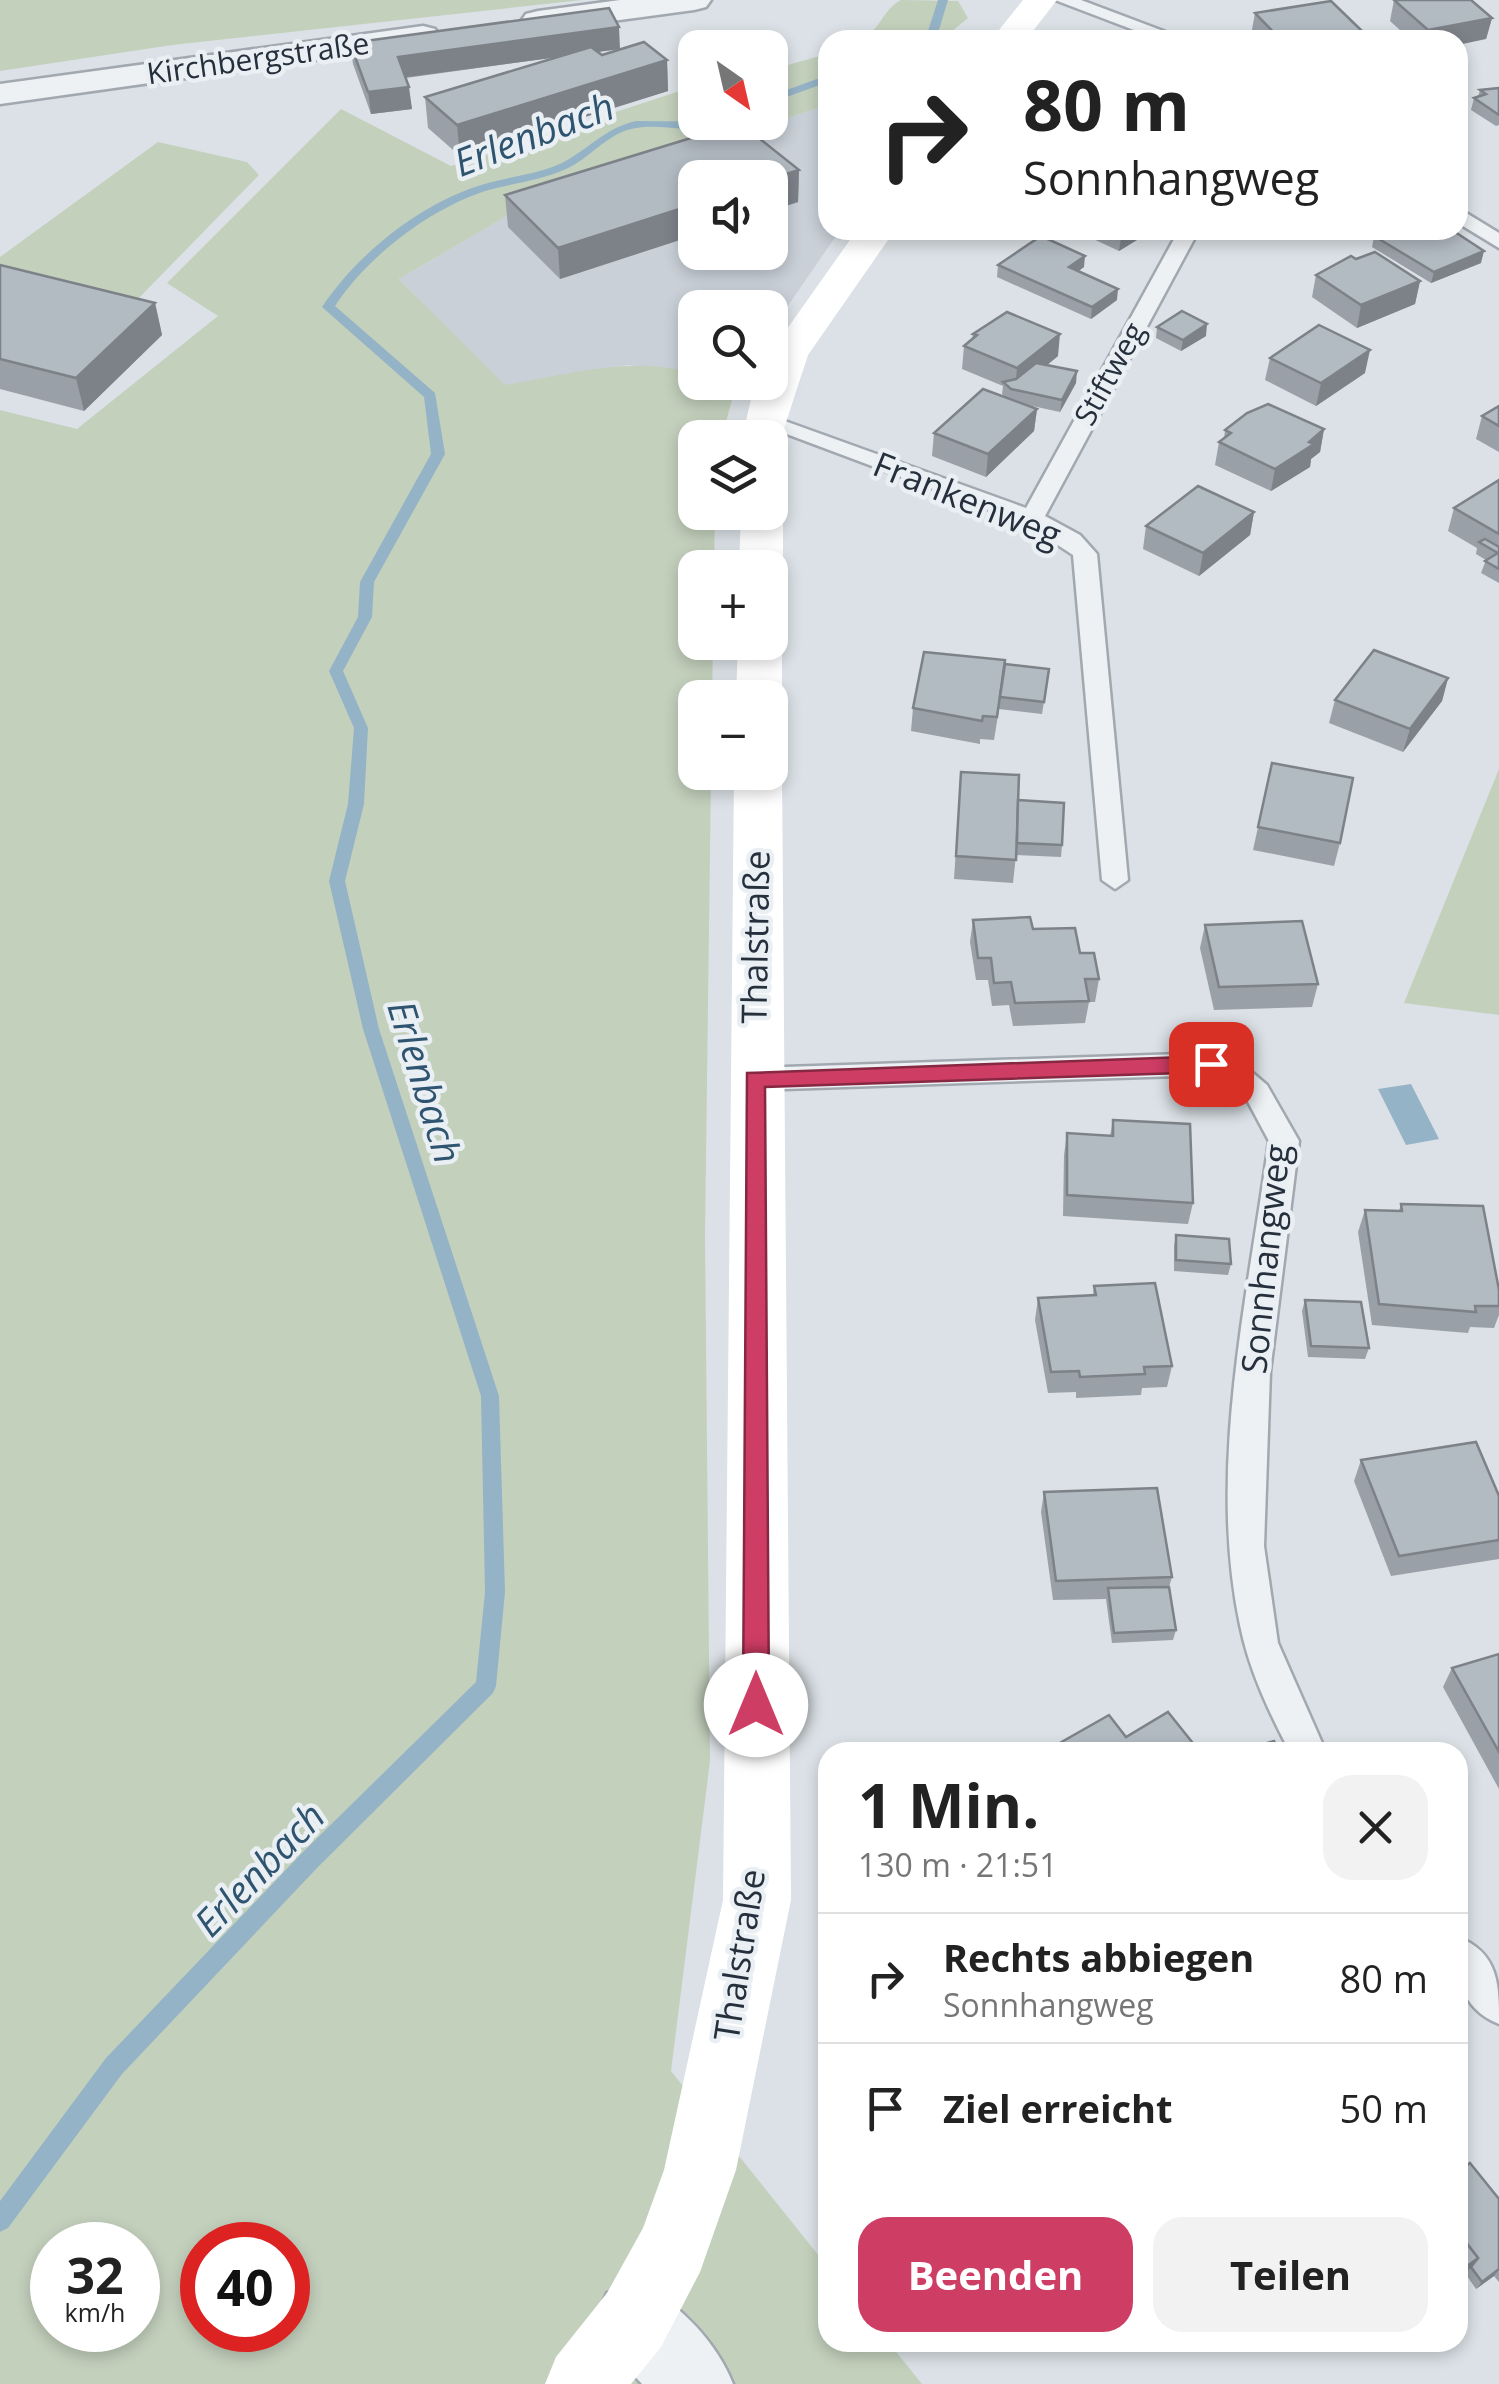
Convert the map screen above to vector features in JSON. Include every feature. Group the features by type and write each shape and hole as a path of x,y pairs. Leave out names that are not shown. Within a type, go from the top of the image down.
{"street":[{"path":"510,24 694,0"},
{"path":"1016,30 1040,0"},
{"name":"Kirchbergstraße","path":"0,94 451,32"},
{"path":"766,420 778,370 869,240"},
{"name":"Thalstraße","path":"583,2384 634,2320 674,2246 700,2170 756,1900 754,1079 758,790"},
{"path":"634,2320 694,2384"}],"lane":[{"path":"1064,0 1150,30"},
{"path":"1468,221 1499,242"},
{"name":"Stiftweg","path":"1032,518 1184,240"},
{"name":"Frankenweg","path":"788,438 1032,518 1072,540 1085,554 1115,880"},
{"name":"Sonnhangweg","path":"754,1079 1211,1064 1249,1082 1271,1109 1284,1140 1250,1411 1253,1604 1281,1702 1303,1742"},
{"path":"1468,1967 1499,2005"}],"shaded area":[{"path":"818,108 818,240 833,240 788,306 788,290 678,290 678,372 628,365 505,386 399,279 527,204 721,140 788,140 788,118"}],"green space":[{"path":"0,0 582,0 172,45 0,71"},
{"path":"901,0 958,1 968,18 953,30 874,30"},
{"path":"818,57 818,108 788,118 788,65"},
{"path":"678,92 678,140 721,140 527,204 399,279 505,385 600,368 648,366 678,370 678,400 732,400 727,420 678,420 678,530 715,530 714,550 678,550 678,660 713,660 712,680 678,680 678,790 711,790 705,1236 710,1761 671,2071 818,2255 818,2352 896,2352 922,2384 0,2384 0,410 77,429 218,316 167,283 341,109 451,166"},
{"path":"158,142 247,162 259,175 132,305 0,291 0,257"},
{"path":"1499,769 1499,1015 1404,1003"}],"water":[{"path":"1411,1084 1439,1139 1406,1145 1378,1089"}],"building":[{"path":"1394,0 1471,0 1492,18 1428,30"},
{"path":"1331,1 1361,30 1271,30 1255,13"},
{"path":"609,8 619,27 398,57 409,87 368,92 350,43"},
{"path":"644,42 667,60 457,125 425,97 591,47 602,55"},
{"path":"1499,88 1499,115 1474,98 1486,94 1480,90"},
{"path":"685,140 761,140 786,160 678,160 678,209 558,248 505,195"},
{"path":"788,161 799,170 788,173"},
{"path":"1035,240 1050,240 1085,256 1069,267 1118,289 1092,307 998,265"},
{"path":"1381,240 1467,240 1484,251 1434,272"},
{"path":"1375,252 1420,281 1361,305 1316,275 1351,256 1356,259"},
{"path":"0,265 155,303 76,378 0,359"},
{"path":"1182,311 1207,324 1183,340 1157,327"},
{"path":"1007,312 1060,334 1017,368 964,346 977,335 973,334"},
{"path":"1319,325 1370,350 1321,383 1270,358"},
{"path":"1036,363 1077,371 1062,400 1011,389 1003,382 1016,379"},
{"path":"983,389 1037,409 988,454 934,433"},
{"path":"1268,404 1324,429 1309,442 1314,444 1275,469 1219,442 1231,433 1225,430 1247,413"},
{"path":"1499,406 1499,426 1482,416"},
{"path":"1499,480 1499,534 1454,508"},
{"path":"1198,486 1254,512 1203,553 1146,526"},
{"path":"1485,539 1499,547 1499,569 1485,561 1498,553 1479,542"},
{"path":"1374,650 1448,678 1410,729 1335,700"},
{"path":"924,652 1005,660 997,717 983,716 982,721 913,708"},
{"path":"1005,664 1049,669 1044,702 1000,697"},
{"path":"1272,763 1353,778 1340,843 1258,827"},
{"path":"961,772 1019,775 1016,860 956,856"},
{"path":"1018,800 1064,803 1062,845 1017,843"},
{"path":"1030,917 1033,929 1075,928 1080,953 1094,953 1099,979 1085,979 1089,1001 1015,1003 1011,982 994,983 991,958 978,958 973,920"},
{"path":"1302,921 1318,984 1219,987 1205,925"},
{"path":"1113,1120 1190,1124 1193,1203 1067,1195 1067,1133 1113,1136"},
{"path":"1401,1204 1483,1206 1499,1306 1475,1306 1476,1312 1379,1304 1365,1210 1402,1211"},
{"path":"1176,1235 1229,1239 1231,1264 1176,1260"},
{"path":"1155,1283 1172,1366 1144,1367 1145,1374 1080,1377 1079,1371 1051,1372 1038,1298 1096,1295 1094,1286"},
{"path":"1305,1300 1361,1302 1369,1348 1311,1346"},
{"path":"1476,1442 1499,1496 1499,1540 1399,1556 1361,1460"},
{"path":"1157,1488 1172,1577 1056,1581 1044,1492"},
{"path":"1169,1587 1176,1630 1114,1633 1108,1588"},
{"path":"1499,1654 1499,1752 1452,1668"},
{"path":"1168,1712 1192,1742 1062,1742 1109,1715 1126,1737"},
{"path":"1468,2164 1499,2199 1499,2269 1482,2282 1471,2267 1478,2258 1468,2245"},
{"path":"1468,2245 1478,2258 1468,2266"}],"waterway":[{"name":"Erlenbach","path":"934,30 943,0"},
{"name":"Erlenbach","path":"788,93 818,82"},
{"name":"Erlenbach","path":"0,2220 114,2066 309,1861 486,1686 495,1592 490,1396 371,1029 337,881 356,804 361,728 336,671 365,617 367,582 438,454 430,396 328,307 373,256 416,223 459,198 566,165 624,127 678,126"}],"route":[{"path":"756,1705 754,1079 1211,1064"}]}
